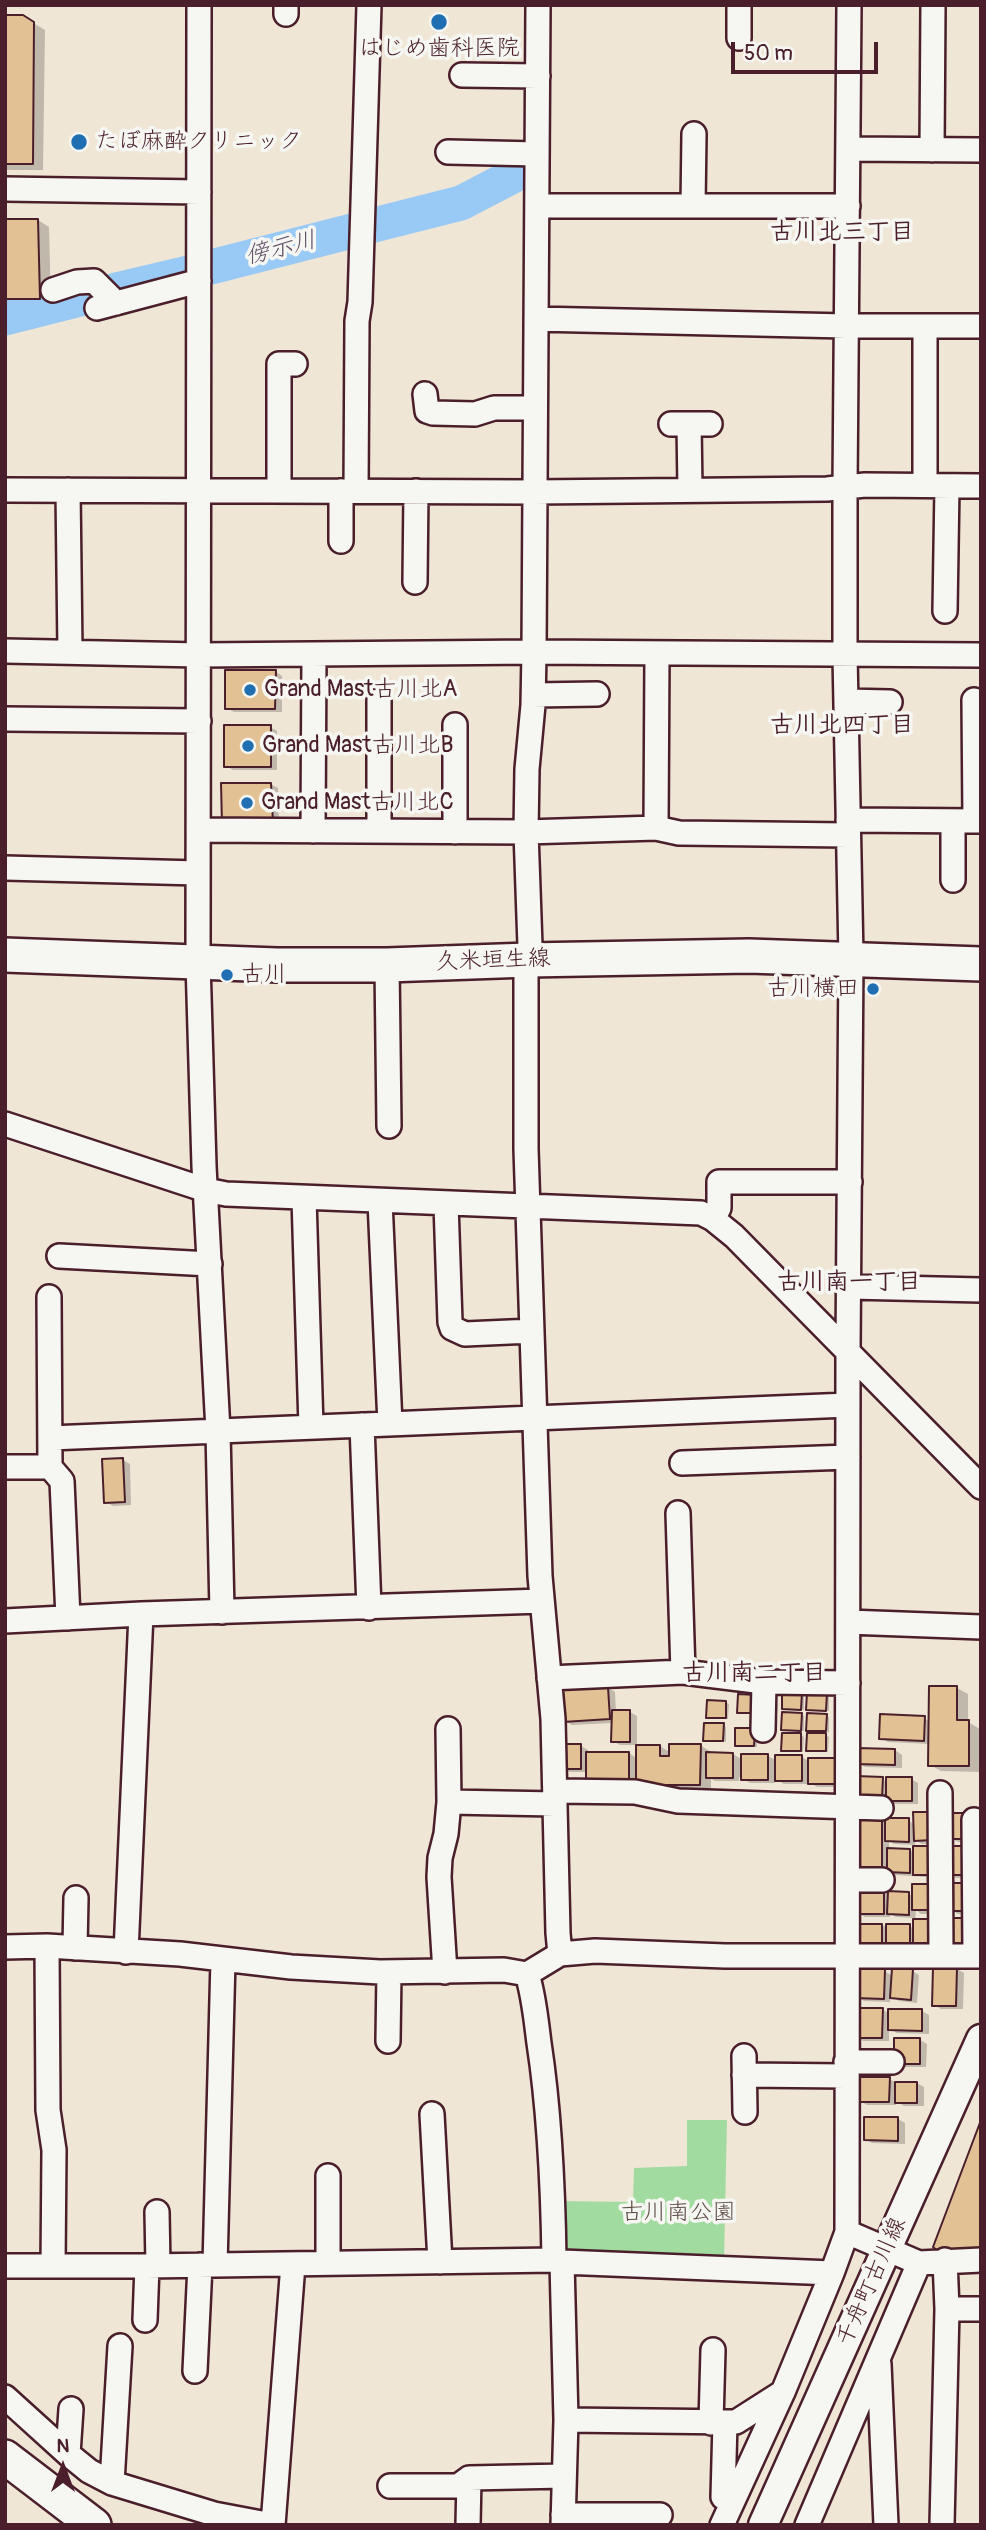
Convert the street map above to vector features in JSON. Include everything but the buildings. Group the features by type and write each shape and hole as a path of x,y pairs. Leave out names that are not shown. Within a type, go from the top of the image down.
{"main road":[{"name":"久米垣生線","path":"5,955 387,965 748,956 981,964"},
{"path":"5,2457 94,2525"}],"street":[{"path":"199,5 198,962 218,1431 222,1612"},
{"path":"341,541 348,491 360,302 369,5"},
{"path":"538,5 534,695 527,769 526,832 528,1207 542,1601 553,1719 558,1933 561,1954"},
{"path":"739,5 739,38"},
{"path":"722,2525 783,2392 847,2232 851,958 845,655 845,488 849,5"},
{"path":"932,150 933,5"},
{"path":"462,75 538,76"},
{"path":"693,206 694,134"},
{"path":"848,149 981,150"},
{"path":"448,152 537,154"},
{"path":"5,189 199,192"},
{"path":"537,206 848,206"},
{"path":"53,290 77,282 94,281 106,306 199,281"},
{"path":"536,319 846,326 981,326"},
{"path":"925,326 945,611"},
{"path":"279,491 279,364 295,364"},
{"path":"425,394 427,411 433,414 475,414 494,408 535,408"},
{"path":"690,424 690,490"},
{"path":"5,473 5,490 534,492 845,488 865,485 981,486"},
{"path":"68,490 70,652"},
{"path":"415,582 416,491"},
{"path":"5,651 200,655 534,652 981,655"},
{"path":"656,828 657,653"},
{"path":"313,831 314,654"},
{"path":"534,695 597,694"},
{"path":"953,880 970,821 974,700"},
{"path":"379,701 379,831"},
{"path":"846,701 890,702"},
{"path":"5,719 199,721"},
{"path":"455,725 455,832"},
{"path":"198,830 526,832 656,828 679,833 970,821"},
{"path":"5,868 198,873"},
{"path":"387,965 389,1126"},
{"path":"5,1124 206,1190 245,1195 701,1213 734,1236 981,1487"},
{"path":"713,1219 719,1208 719,1182 850,1182"},
{"path":"304,1198 311,1427"},
{"path":"380,1201 390,1424"},
{"path":"446,1204 452,1328 465,1334 532,1332"},
{"path":"59,1256 210,1264"},
{"path":"850,1287 981,1290"},
{"path":"49,1297 50,1467 62,1481 68,1618"},
{"path":"50,1438 848,1405"},
{"path":"362,1425 369,1608"},
{"path":"682,1463 848,1457"},
{"path":"5,1467 50,1467"},
{"path":"678,1513 689,1555 683,1672"},
{"path":"5,1621 542,1601"},
{"path":"126,1952 141,1614"},
{"path":"848,1622 981,1627"},
{"path":"549,1678 683,1672 764,1682 848,1683"},
{"path":"763,1730 764,1682"},
{"path":"445,1972 439,1877 449,1802 448,1729"},
{"path":"449,1802 635,1792 678,1801 881,1808"},
{"path":"940,1793 941,1956"},
{"path":"5,1947 47,1946 180,1954 223,1960 389,1972 504,1970 527,1974 561,1954 595,1951 724,1956 978,1956 974,1819"},
{"path":"848,1880 882,1880"},
{"path":"75,1948 76,1898"},
{"path":"47,1946 48,2110 54,2150 53,2266"},
{"path":"195,2371 208,2265 223,1960"},
{"path":"388,2041 389,1972"},
{"path":"527,1974 532,1990 546,2086 558,2261 566,2420 563,2520 660,2515"},
{"name":"千舟町古川線","path":"763,2525 981,2039"},
{"path":"745,2112 744,2066 846,2069 892,2062"},
{"path":"432,2114 440,2262"},
{"path":"328,2176 328,2263"},
{"path":"145,2320 157,2212"},
{"path":"847,2232 919,2263 981,2260"},
{"path":"942,2525 947,2309 945,2260"},
{"path":"5,2266 558,2261 832,2273"},
{"path":"807,2525 919,2263"},
{"path":"5,2397 68,2454 112,2483 214,2514 272,2525 293,2264"},
{"path":"947,2309 981,2309"},
{"path":"112,2483 120,2346"},
{"path":"713,2350 723,2497"},
{"path":"878,2358 886,2525"},
{"path":"566,2420 736,2422 783,2392"},
{"path":"68,2454 71,2409"},
{"path":"390,2486 458,2486 469,2478 564,2476"},
{"path":"468,2525 469,2478"}],"green space":[{"name":"古川南公園","path":"687,2120 727,2120 724,2262 561,2254 559,2201 633,2202 634,2168 687,2166"}],"waterway":[{"name":"傍示川","path":"370,226 461,203 511,177"},
{"name":"傍示川","path":"207,268 356,230"},
{"name":"傍示川","path":"116,290 188,273"},
{"name":"傍示川","path":"5,318 96,295"}],"place":[{"name":"はじめ歯科医院","path":"439,22"},
{"name":"たぼ麻酔クリニック","path":"79,142"},
{"name":"Grand Mast古川北A","path":"250,690"},
{"name":"Grand Mast古川北B","path":"248,746"},
{"name":"Grand Mast古川北C","path":"247,803"},
{"name":"古川","path":"227,975"},
{"name":"古川横田","path":"873,989"}],"district":[{"name":"古川北三丁目","path":"842,233"},
{"name":"古川北四丁目","path":"842,726"},
{"name":"古川南一丁目","path":"849,1283"},
{"name":"古川南二丁目","path":"754,1674"}]}
